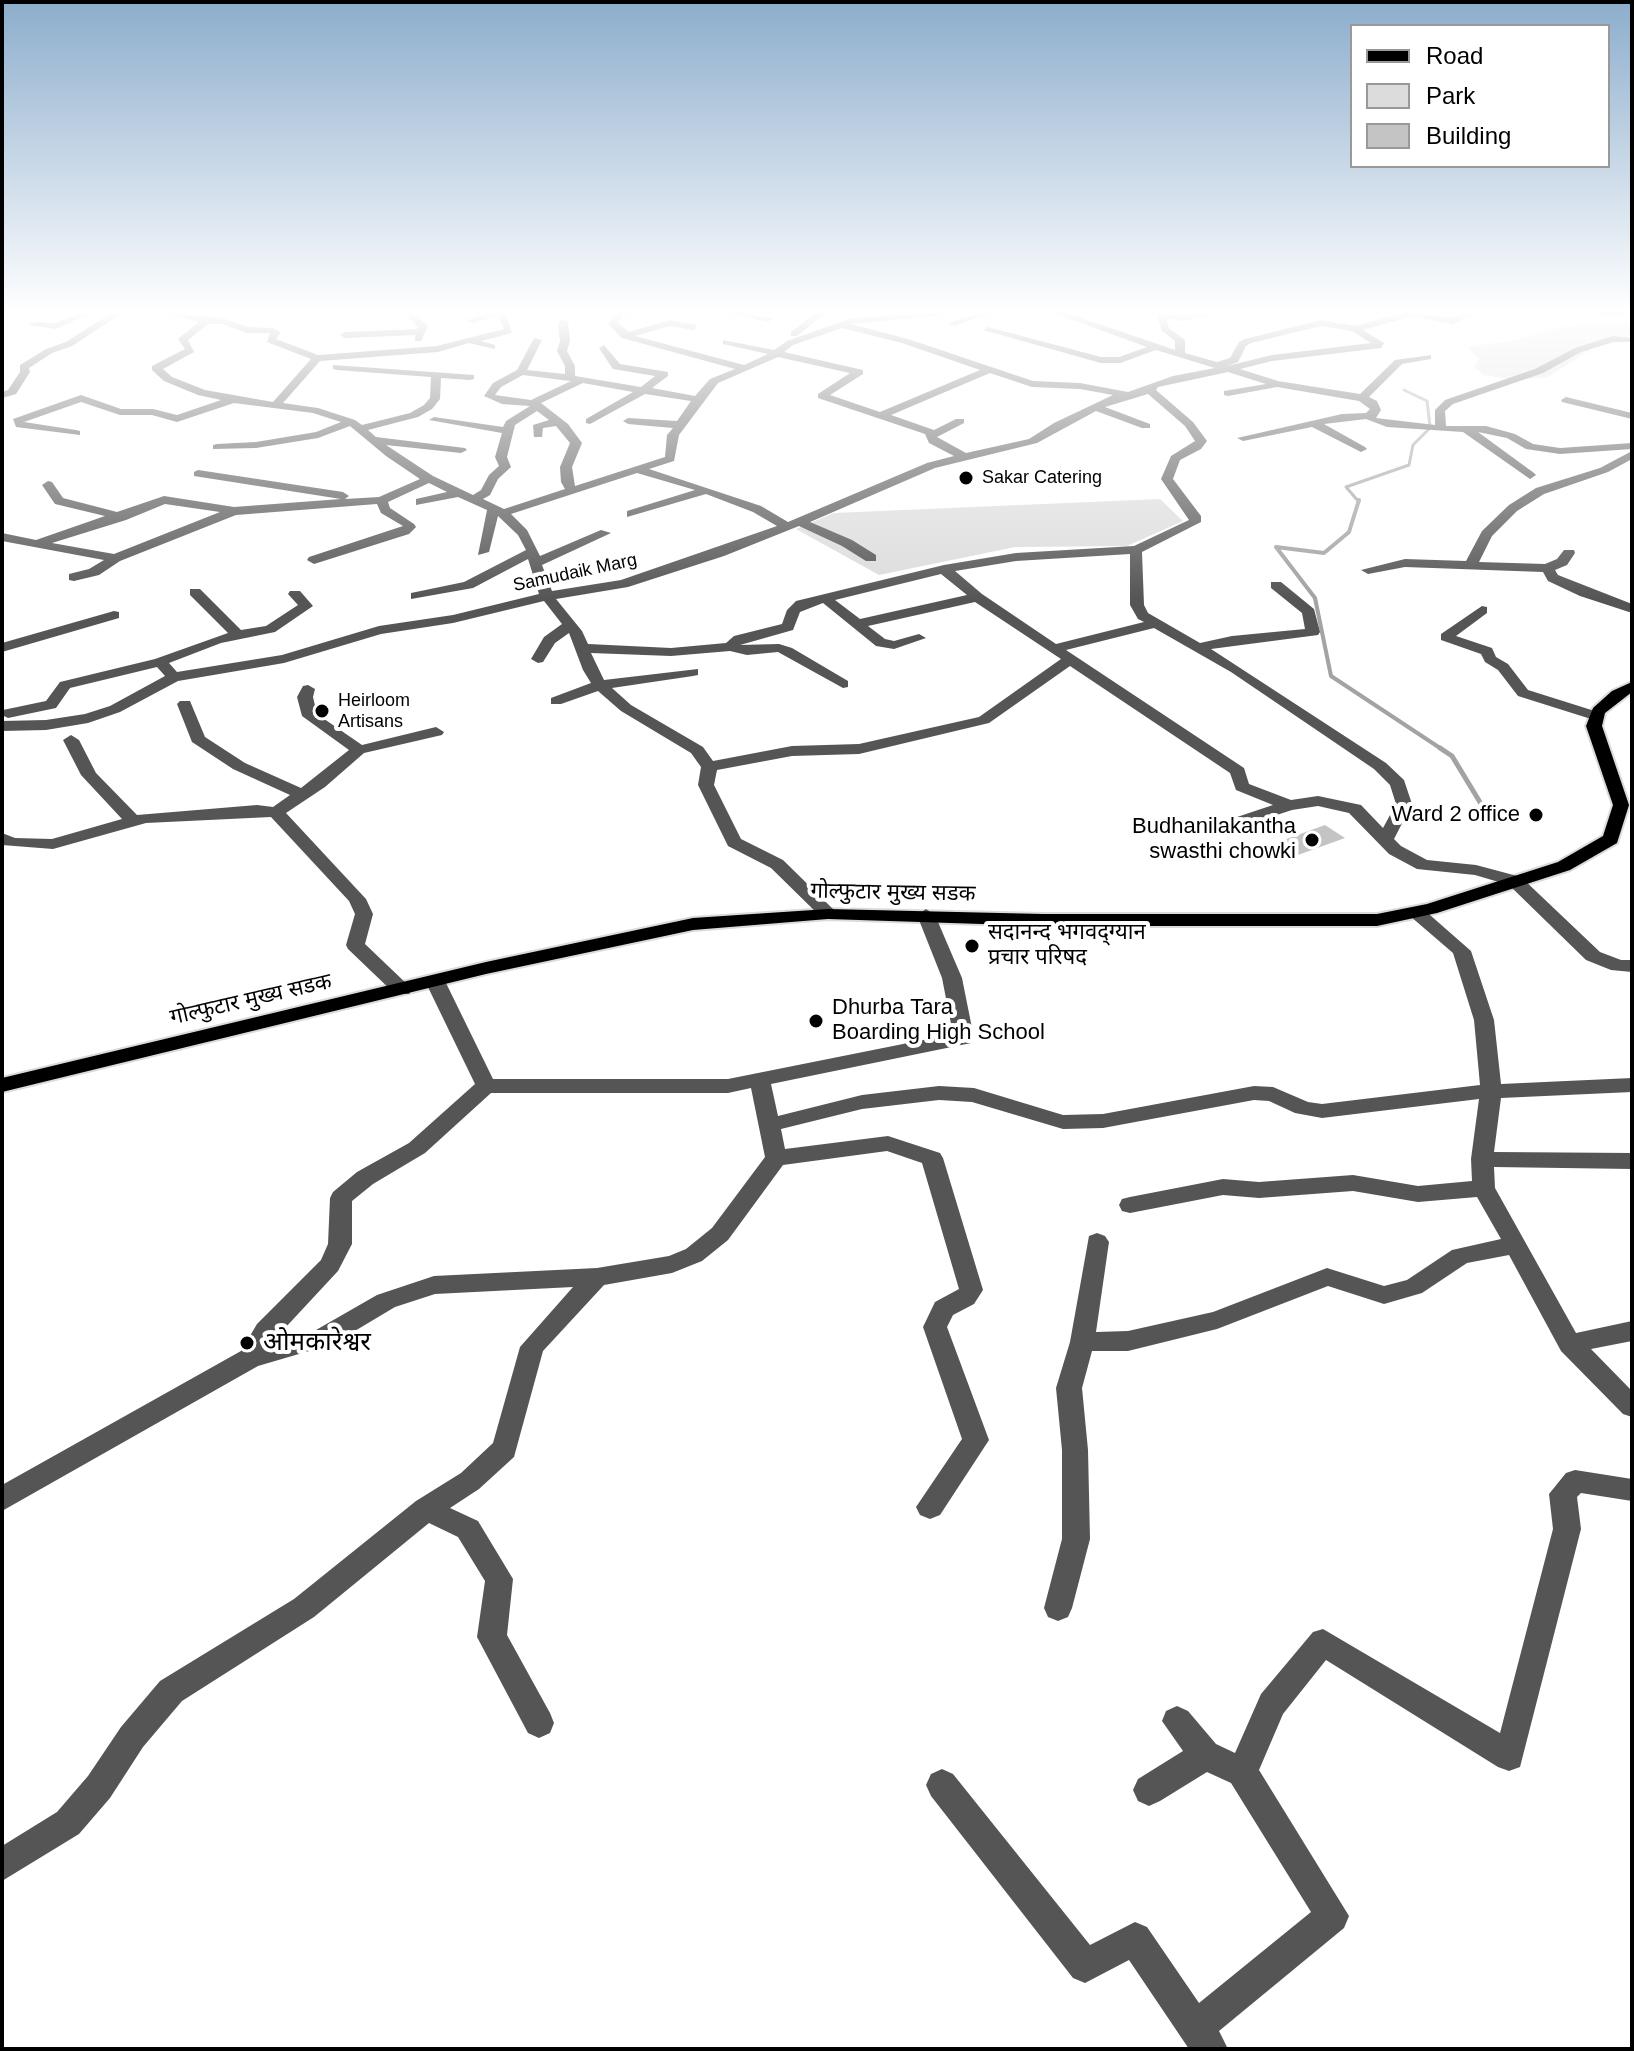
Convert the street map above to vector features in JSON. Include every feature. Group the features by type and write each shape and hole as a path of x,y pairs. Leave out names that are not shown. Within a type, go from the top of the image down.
{"main road":[{"path":"1596,716 1617,694 1632,686"},
{"name":"गोल्फुटार मुख्य सडक","path":"2,1085 215,1032 693,924 828,914 1043,920 1377,920 1416,912 1564,866 1611,839 1624,818 1594,726 1596,716"}],"street":[{"path":"54,408 17,421 20,425 76,433"},
{"path":"108,408 120,412 153,412 177,419 209,408"},
{"path":"292,408 314,410 356,426 429,479 498,511 523,533 535,556 537,573 547,596 570,625 600,685 626,708 697,750 709,767 706,785 734,842 777,864 828,914"},
{"path":"217,447 256,445 318,435 414,415 427,408"},
{"path":"473,500 486,492 489,482 505,467 501,457 508,431 514,419 531,408"},
{"path":"539,408 558,422 576,443 566,467 567,482 573,492"},
{"path":"590,421 613,408"},
{"path":"498,511 573,492 670,459 673,435 691,408"},
{"path":"856,408 930,432 933,441 967,458"},
{"path":"880,416 899,408"},
{"name":"Samudaik Marg","path":"3,717 46,725 88,718 115,709 174,677 284,659 379,630 453,619 547,596 638,579 719,553 838,507 931,465 1033,441 1094,408"},
{"path":"1098,408 1146,426"},
{"path":"730,647 739,639 788,627 794,610 801,604 944,569 1016,557 1136,550 1195,522 1195,516 1167,479 1175,458 1197,447 1201,441 1189,424 1170,408"},
{"path":"1243,438 1342,417 1369,416 1375,408"},
{"path":"1441,429 1443,408"},
{"path":"1598,408 1632,416"},
{"path":"1369,416 1372,420 1387,424 1501,432 1530,447 1560,451 1632,446"},
{"path":"434,420 508,431"},
{"path":"628,421 680,425"},
{"path":"930,436 960,421"},
{"path":"538,435 537,427 540,425 558,422"},
{"path":"1315,424 1361,449"},
{"path":"10,440 36,427"},
{"path":"1466,429 1530,475"},
{"path":"373,440 461,450"},
{"path":"1471,565 1486,534 1513,508 1540,491 1604,470 1632,454"},
{"path":"638,470 757,509 847,543 871,558"},
{"path":"198,474 376,500 410,527 314,560"},
{"path":"33,545 122,517 164,500 234,511 376,500 429,479"},
{"path":"48,485 59,501 122,517"},
{"path":"631,514 705,491"},
{"path":"420,502 458,493"},
{"path":"278,507 290,513 323,520"},
{"path":"74,577 94,572 115,558 234,511"},
{"path":"483,552 498,511"},
{"path":"416,596 468,585 535,556 605,533"},
{"path":"2,537 115,558"},
{"path":"1136,550 1137,605 1143,616 1201,647 1355,747 1398,783 1404,804 1386,839"},
{"path":"1368,570 1405,563 1547,568 1562,562 1569,553"},
{"path":"1547,568 1553,578 1632,609"},
{"path":"944,569 977,597 1238,771 1242,787 1289,805"},
{"path":"1201,647 1232,640 1313,632 1309,612 1276,585"},
{"path":"195,592 237,634"},
{"path":"3,717 51,705 65,685 160,662 196,646 237,634 270,629 306,606 295,594"},
{"path":"858,624 977,597"},
{"path":"825,598 876,640 886,644 919,638"},
{"path":"1482,610 1446,637 1487,651 1490,659 1503,667 1523,693 1596,716"},
{"path":"2,648 114,615"},
{"path":"1056,648 1154,624"},
{"path":"538,659 549,640 570,625"},
{"path":"582,648 671,652 730,647 747,651 779,648 843,684"},
{"path":"709,767 792,751 859,749 984,720 1071,659"},
{"path":"160,662 174,677"},
{"path":"556,701 600,685 693,672"},
{"path":"308,689 305,697 310,716 359,750"},
{"path":"185,704 198,739 239,766 303,795"},
{"path":"2,838 11,843 53,844 132,820 257,810 276,812 303,795 359,750 436,732"},
{"path":"71,740 89,775 132,820"},
{"path":"1228,826 1289,805 1318,801 1355,809 1395,850 1423,865 1476,870 1515,881 1593,956 1618,966 1632,966"},
{"path":"276,812 357,899 364,914 355,945 402,990"},
{"path":"1416,912 1462,951 1484,1020 1491,1091 1482,1159 1484,1188 1570,1344 1632,1407"},
{"path":"250,1358 266,1331 330,1265 340,1244 341,1198 365,1178 417,1148 486,1086 728,1086 964,1038 952,978 926,915"},
{"path":"435,981 486,1086"},
{"path":"760,1081 776,1158"},
{"path":"769,1125 862,1102 939,1093 974,1095 1063,1122 1103,1121 1254,1093 1273,1094 1303,1108 1322,1111 1491,1091 1632,1085"},
{"path":"2,1499 250,1358 324,1337 386,1301 434,1285 597,1277 648,1270 694,1255 720,1234 776,1158 888,1143 932,1158 971,1290 965,1298 944,1309 935,1327 976,1440 930,1507"},
{"path":"1482,1159 1632,1161"},
{"path":"1130,1205 1223,1187 1259,1190 1353,1183 1418,1194 1484,1188"},
{"path":"1058,1608 1076,1539 1075,1450 1069,1388 1082,1342 1097,1242"},
{"path":"1082,1342 1128,1341 1217,1320 1327,1277 1384,1295 1414,1287 1460,1256 1515,1245"},
{"path":"2,1865 68,1823 99,1787 132,1737 171,1691 304,1608 426,1509 470,1481 505,1449 532,1347 597,1277"},
{"path":"1570,1344 1632,1331"},
{"path":"1242,1772 1272,1704 1323,1642 1509,1756 1567,1529 1563,1494 1575,1481 1632,1490"},
{"path":"426,1509 468,1529 499,1579 492,1637 539,1723"},
{"path":"942,1785 1085,1966 1135,1939 1204,2038 1332,1916 1242,1772 1205,1755 1177,1721"},
{"path":"1149,1790 1205,1755"}],"green space":[{"path":"1160,499 1183,521 1127,546 1015,547 879,575 796,529 834,513"}],"building":[{"name":"Budhanilakantha swasthi chowki","path":"1325,825 1345,838 1298,855 1278,842"}],"waterway":[{"path":"1428,408 1430,426"},
{"path":"1359,501 1346,487 1409,465 1413,445 1429,429"},
{"path":"1359,501 1349,532 1324,553 1276,547 1315,598 1331,676 1443,750"},
{"path":"1443,750 1452,756 1492,822"}],"place":[{"name":"Sakar Catering","path":"966,478"},
{"name":"Heirloom Artisans","path":"322,711"},
{"name":"Ward 2 office","path":"1536,815"},
{"name":"Budhanilakantha swasthi chowki","path":"1312,840"},
{"name":"सदानन्द भगवद्ग्यान प्रचार परिषद","path":"972,946"},
{"name":"Dhurba Tara Boarding High School","path":"816,1021"},
{"name":"ओमकारेश्वर","path":"247,1343"}]}
